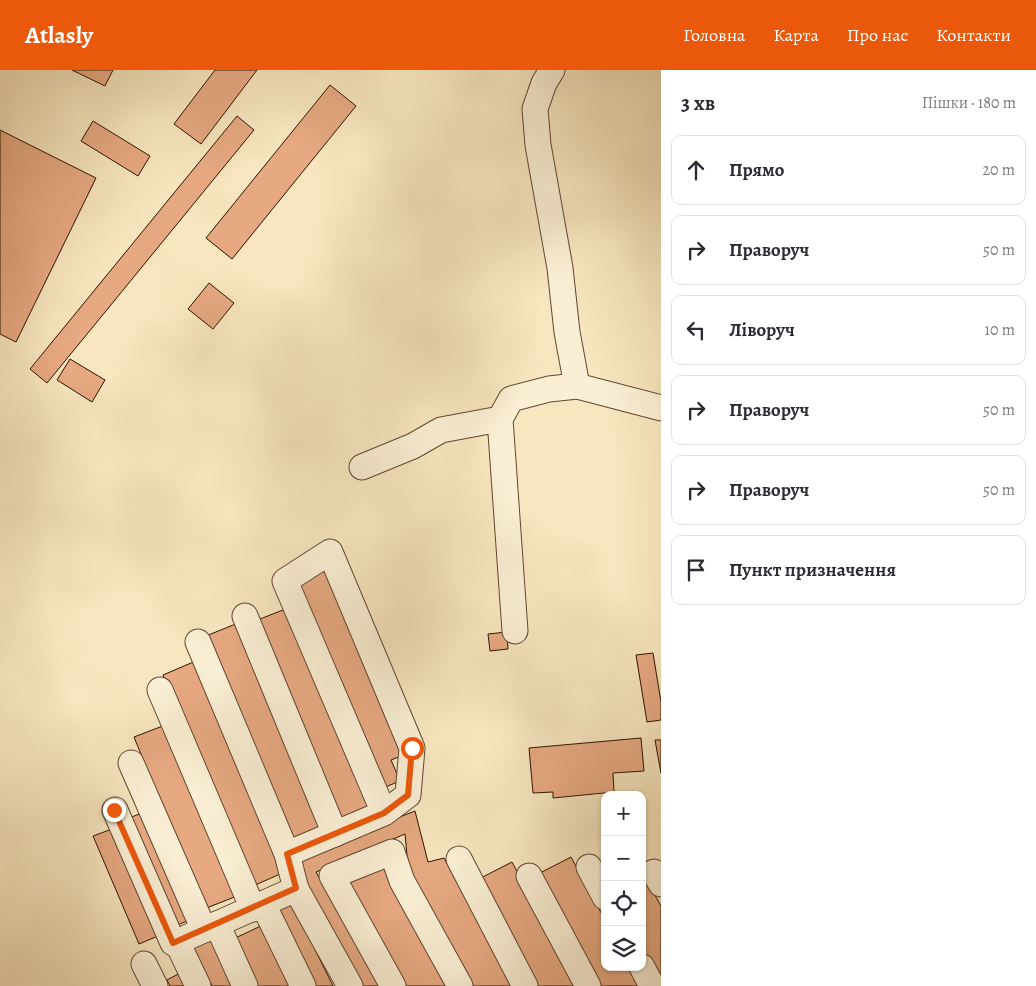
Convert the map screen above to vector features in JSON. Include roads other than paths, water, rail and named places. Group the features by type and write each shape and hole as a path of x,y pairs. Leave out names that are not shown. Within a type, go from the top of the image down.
{"lane":[{"path":"552,70 544,83 535,109 538,146 560,268 567,332 576,386"},
{"path":"515,631 500,418 511,398 549,389 576,386 661,408"},
{"path":"362,467 413,446 441,430 500,418"},
{"path":"287,854 384,813 408,795 412,748 330,552 285,581 384,813"},
{"path":"245,616 335,834"},
{"path":"198,642 287,854 296,888 350,986"},
{"path":"160,690 258,907 303,986"},
{"path":"131,762 210,927 245,986"},
{"path":"114,810 173,943 176,942 198,986"},
{"path":"393,986 332,876 392,852 402,881 460,986"},
{"path":"459,859 525,986"},
{"path":"589,868 601,890"},
{"path":"529,876 588,986"},
{"path":"176,942 258,907 296,888"},
{"path":"144,964 155,986"},
{"path":"644,971 652,986"}]}
